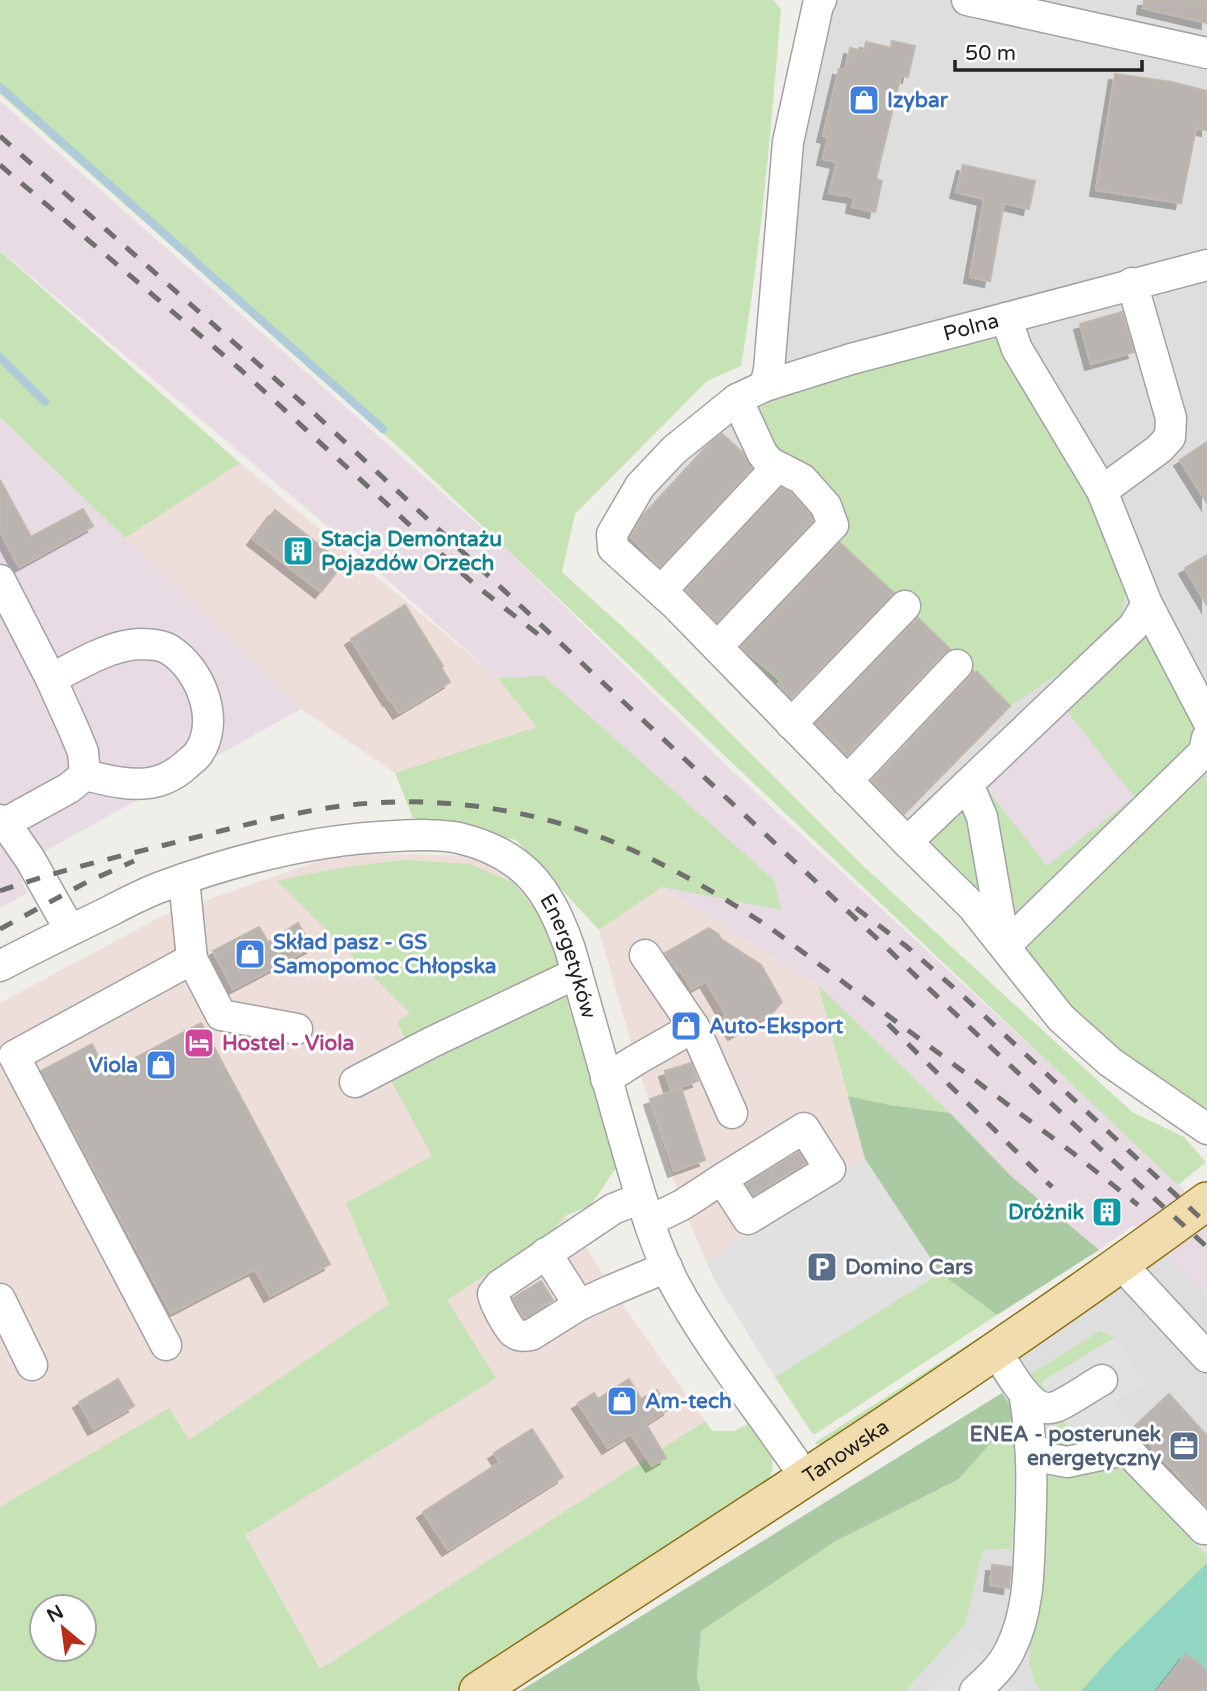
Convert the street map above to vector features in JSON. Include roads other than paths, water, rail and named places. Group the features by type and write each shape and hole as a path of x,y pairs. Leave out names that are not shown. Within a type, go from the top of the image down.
{"main road":[{"name":"Tanowska","path":"478,1691 996,1351 1207,1201"}],"street":[{"path":"765,386 769,370 788,142 821,0"},
{"path":"967,0 1207,53"},
{"name":"Polna","path":"1207,265 851,359 765,386 737,399 674,450 640,486 612,534 613,548 718,646 972,906 1056,1012 1110,1062 1207,1129"},
{"path":"1102,491 1159,449 1170,436 1171,418 1132,283"},
{"path":"1006,318 1017,349 1102,491 1147,604 1207,719"},
{"path":"718,646 833,525 826,506 802,479 769,462 762,453 737,399"},
{"path":"661,591 777,467"},
{"path":"0,580 51,679 82,752 85,775"},
{"path":"907,842 1133,627 1147,604"},
{"path":"792,723 905,606"},
{"path":"51,679 110,651 140,644 169,649 187,665 202,688 208,718 206,735 198,753 180,771 151,783 127,784 85,775"},
{"path":"847,781 957,665"},
{"path":"1004,946 1204,752 1207,738"},
{"path":"69,930 30,859 2,822 69,788 85,775"},
{"path":"968,784 982,817 1004,946"},
{"name":"Energetyków","path":"0,966 155,889 253,859 307,846 363,837 429,834 475,842 505,856 536,883 561,924 645,1209 674,1283 710,1342 776,1432 805,1477"},
{"path":"184,879 192,959 221,1014 297,1029"},
{"path":"645,955 694,1027 732,1112"},
{"path":"166,1345 14,1056 192,959"},
{"path":"355,1082 577,973"},
{"path":"606,1079 694,1027"},
{"path":"667,1268 579,1305 531,1335 522,1337 514,1332 495,1303 493,1294 500,1285 613,1209 682,1205 722,1179"},
{"path":"546,1253 579,1305"},
{"path":"1121,1264 1207,1357"},
{"path":"0,1299 32,1365"},
{"path":"996,1351 1024,1393 1040,1408 1053,1408 1102,1380"},
{"path":"975,1691 997,1669 1010,1650 1022,1613 1029,1574 1030,1445 1024,1393"},
{"path":"1030,1445 1046,1458 1067,1462 1126,1451 1204,1530"}],"waterway":[{"path":"0,87 383,429"},
{"path":"0,357 45,402"}],"railway":[{"path":"0,136 316,415 1207,1247"},
{"path":"0,165 241,370 474,584 539,635"},
{"path":"0,891 47,876 261,821 334,807 368,803 438,803 507,811 540,818 606,839 649,858 710,890 769,927 1073,1153 1138,1205"},
{"path":"0,929 87,882 134,861"},
{"path":"856,908 906,946 961,994 1207,1224"},
{"path":"888,1024 1052,1187"}],"place":[{"name":"Izybar","path":"864,100"},
{"name":"Stacja Demontażu Pojazdów Orzech","path":"298,551"},
{"name":"Skład pasz - GS Samopomoc Chłopska","path":"250,954"},
{"name":"Auto-Eksport","path":"686,1026"},
{"name":"Hostel - Viola","path":"199,1043"},
{"name":"Viola","path":"161,1065"},
{"name":"Dróżnik","path":"1107,1212"},
{"name":"Domino Cars","path":"822,1267"},
{"name":"Am-tech","path":"622,1401"},
{"name":"ENEA - posterunek energetyczny","path":"1184,1446"}]}
